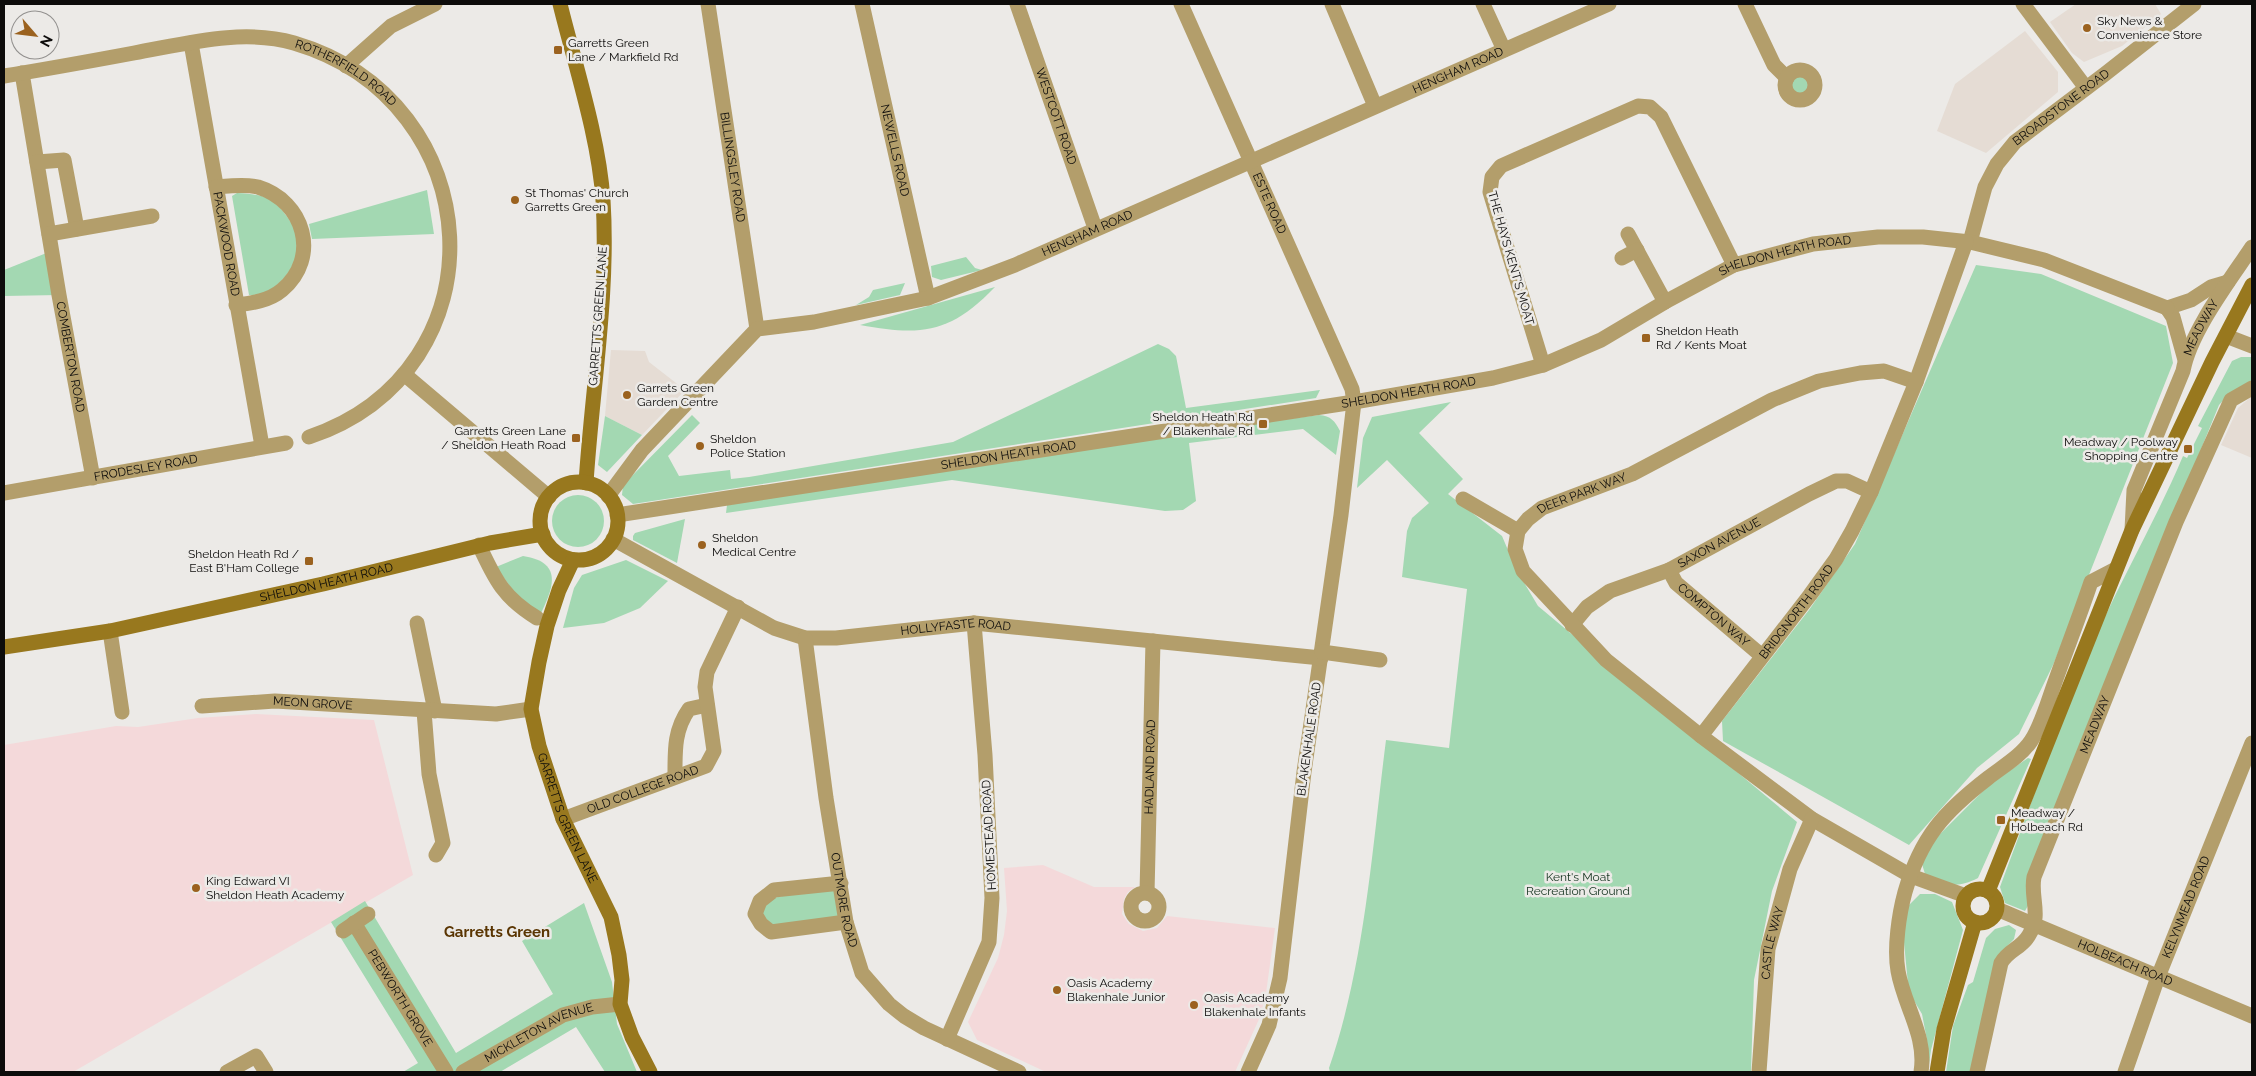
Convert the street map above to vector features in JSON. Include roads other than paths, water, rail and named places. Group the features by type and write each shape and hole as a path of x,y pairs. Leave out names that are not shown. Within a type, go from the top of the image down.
{"street":[{"path":"346,66 391,26 435,4"},
{"name":"GARRETTS GREEN LANE","path":"560,4 589,123 603,199 603,273 586,483"},
{"name":"BILLINGSLEY ROAD","path":"708,4 757,329"},
{"name":"NEWELLS ROAD","path":"862,4 928,298"},
{"name":"WESTCOTT ROAD","path":"1017,4 1095,228"},
{"name":"ESTE ROAD","path":"1182,4 1250,162 1352,389 1354,402"},
{"path":"1332,4 1375,106"},
{"path":"1483,4 1504,50"},
{"name":"HENGHAM ROAD","path":"757,329 814,322 928,298 1015,264 1609,4"},
{"path":"1745,4 1774,65 1787,78"},
{"path":"2023,4 2086,88"},
{"name":"BROADSTONE ROAD","path":"1968,242 1985,187 1997,164 2015,142 2194,4"},
{"name":"ROTHERFIELD ROAD","path":"4,76 232,37 272,39 312,49 346,66 374,84 396,105 415,129 430,153 437,172 450,230 447,282 438,317 423,347 404,374 370,407 341,426 309,437"},
{"name":"PACKWOOD ROAD","path":"191,43 262,446"},
{"name":"COMBERTON ROAD","path":"22,73 93,478"},
{"name":"THE HAYS KENT'S MOAT","path":"1543,365 1490,192 1492,177 1501,166 1638,106 1650,107 1661,117 1734,265"},
{"path":"37,162 64,160 77,229"},
{"path":"216,187 243,185 267,191 277,196 296,213 302,228 304,246 300,261 289,283 272,296 236,306"},
{"path":"49,234 152,216"},
{"path":"1628,234 1665,302"},
{"name":"SHELDON HEATH ROAD","path":"617,515 1354,402 1493,378 1543,365 1601,340 1665,302 1734,265 1812,244 1878,237 1923,237 1968,242 2044,260 2167,308"},
{"name":"BRIDGNORTH ROAD","path":"1701,736 1836,559 1871,492 1916,382 1968,242"},
{"name":"MEADWAY","path":"2132,530 2134,490 2183,371 2185,360 2201,325 2252,247"},
{"path":"1622,258 1637,250"},
{"path":"2185,360 2173,317 2167,308 2192,300 2212,287 2228,282"},
{"name":"MEADWAY","path":"1988,891 2132,530 2252,285"},
{"path":"608,496 642,450 757,329"},
{"path":"2226,336 2252,346"},
{"name":"DEER PARK WAY","path":"1518,531 1528,518 1542,508 1632,474 1772,400 1818,381 1860,373 1884,371 1916,382"},
{"path":"404,374 549,497"},
{"name":"MEADWAY","path":"1977,1072 2001,963 2006,954 2023,943 2030,935 2037,912 2032,888 2034,877 2169,539 2231,400 2252,388"},
{"name":"BLAKENHALE ROAD","path":"1248,1072 1269,1025 1280,978 1304,772 1354,402"},
{"name":"FRODESLEY ROAD","path":"4,494 286,443"},
{"name":"SAXON AVENUE","path":"1572,625 1588,607 1610,591 1669,570 1808,494 1836,481 1847,481 1871,492"},
{"path":"586,483 596,486 608,496 617,515 618,525 614,539 606,549 595,556 574,560 556,552 543,534 542,511 549,497 562,486 586,483"},
{"path":"1463,499 1518,531 1515,549 1522,572 1606,660 1701,736 1812,819 1911,876 1966,896 1980,889 1988,891 1997,901 1995,916 1989,921 1974,922 1966,916 1963,906 1966,896"},
{"name":"SHELDON HEATH ROAD","path":"4,647 110,631 322,584 479,545 543,534"},
{"name":"HOLLYFASTE ROAD","path":"614,539 774,628 805,638 836,638 974,623 1153,641 1380,660"},
{"path":"479,545 493,575 508,597 537,618"},
{"name":"GARRETTS GREEN LANE","path":"574,560 559,590 547,626 531,709 538,746 563,819 611,917 620,955 620,1004 632,1037 650,1072"},
{"path":"1921,1072 1924,1056 1920,1034 1911,1015 1898,969 1899,918 1911,876 1925,842 1937,822 1956,803 2014,758 2030,742 2043,715 2091,582 2116,569"},
{"name":"COMPTON WAY","path":"1669,570 1676,583 1762,656"},
{"name":"OLD COLLEGE ROAD","path":"563,819 706,766 714,751 707,705 707,672 738,608"},
{"path":"417,623 430,711 429,774 444,848"},
{"name":"HOMESTEAD ROAD","path":"947,1039 989,942 992,898 985,755 974,623"},
{"path":"110,631 122,712"},
{"name":"OUTMORE ROAD","path":"805,638 826,798 846,922 862,973 904,1016 947,1039 1020,1072"},
{"name":"HADLAND ROAD","path":"1147,893 1153,641"},
{"name":"MEON GROVE","path":"202,706 275,701 496,714 531,709"},
{"path":"675,776 676,741 680,722 689,709 707,705"},
{"name":"KELYNMEAD ROAD","path":"2126,1072 2158,977 2252,743"},
{"name":"CASTLE WAY","path":"1759,1072 1768,949 1790,869 1812,819"},
{"path":"840,883 774,890 760,901 755,914 761,924 771,932 846,922"},
{"name":"HOLBEACH ROAD","path":"1997,908 2033,925 2252,1016"},
{"name":"PEBWORTH GROVE","path":"368,914 348,927 446,1072"},
{"path":"1936,1072 1944,1029 1974,922"},
{"name":"MICKLETON AVENUE","path":"463,1072 563,1014 592,1007 620,1004"},
{"path":"227,1072 256,1056 266,1072"}],"place":[{"name":"Sky News & Convenience Store","path":"2087,28"},
{"name":"Garretts Green Lane / Markfield Rd","path":"558,50"},
{"name":"St Thomas' Church Garretts Green","path":"515,200"},
{"name":"Sheldon Heath Rd / Kents Moat","path":"1646,338"},
{"name":"Garrets Green Garden Centre","path":"627,395"},
{"name":"Sheldon Heath Rd / Blakenhale Rd","path":"1263,424"},
{"name":"Garretts Green Lane / Sheldon Heath Road","path":"576,438"},
{"name":"Sheldon Police Station","path":"700,446"},
{"name":"Meadway / Poolway Shopping Centre","path":"2188,449"},
{"name":"Sheldon Medical Centre","path":"702,545"},
{"name":"Sheldon Heath Rd / East B'Ham College","path":"309,561"},
{"name":"Meadway / Holbeach Rd","path":"2001,820"},
{"name":"King Edward VI Sheldon Heath Academy","path":"196,888"},
{"name":"Oasis Academy Blakenhale Junior","path":"1057,990"},
{"name":"Oasis Academy Blakenhale Infants","path":"1194,1005"}],"district":[{"name":"Garretts Green","path":"497,932"}],"park label":[{"name":"Kent's Moat Recreation Ground","path":"1578,884"}]}
